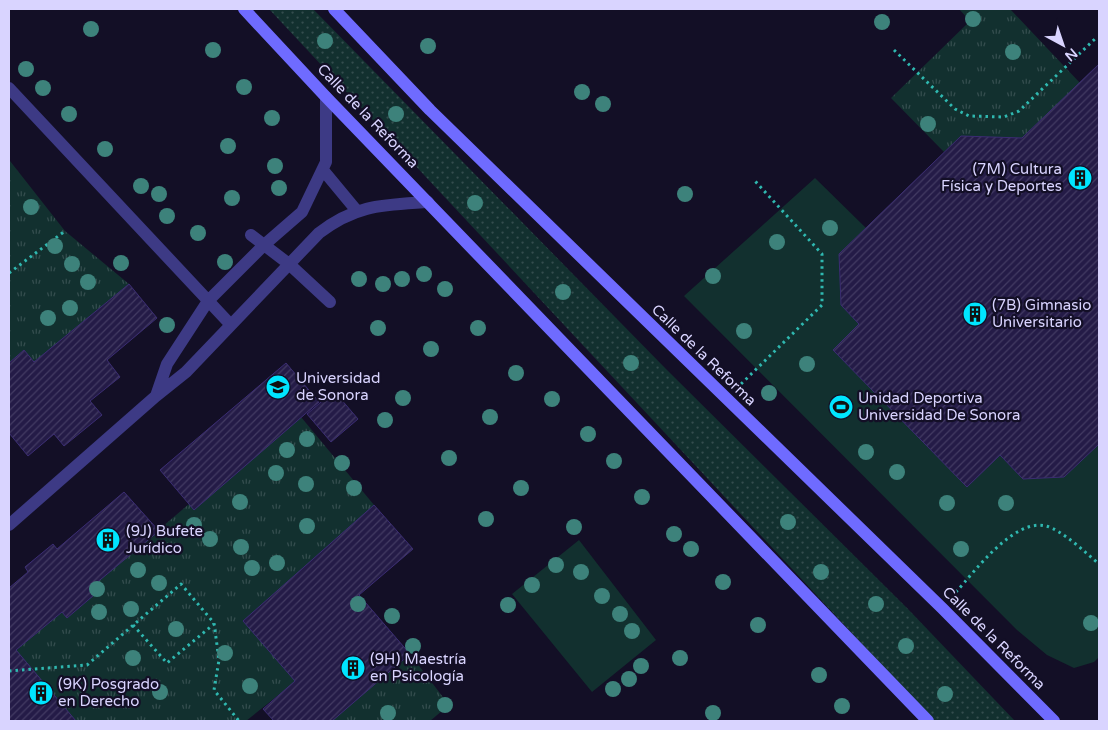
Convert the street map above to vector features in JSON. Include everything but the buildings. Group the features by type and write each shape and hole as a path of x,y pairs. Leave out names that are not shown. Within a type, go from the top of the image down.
{"main road":[{"name":"Calle de la Reforma","path":"244,9 326,97 928,721"},
{"name":"Calle de la Reforma","path":"334,9 430,110 942,608 1054,721"}],"lane":[{"path":"9,88 230,324"},
{"path":"156,396 167,364 208,301 264,245 302,212 323,170 327,146 326,97"},
{"path":"323,170 357,211"},
{"path":"9,525 186,372 319,232 336,220 375,206 428,202"},
{"path":"251,235 289,264 330,302"}],"path":[{"path":"894,50 955,109 969,116 1004,117 1019,111 1096,38"},
{"path":"726,399 822,305 822,254 755,181"},
{"path":"9,273 65,231"},
{"path":"942,608 1006,538 1031,526 1046,526 1099,564"},
{"path":"9,671 87,665 181,584 214,623 219,660 214,690 239,721"},
{"path":"133,625 167,663 214,623"}],"green space":[{"path":"269,9 313,9 666,369 907,608 1015,721 934,721"},
{"path":"959,9 1010,9 1080,83 1022,138 961,136 944,152 891,98 970,21"},
{"path":"10,161 65,231 129,284 34,362 24,350 9,363"},
{"name":"Unidad Deportiva Universidad De Sonora","path":"815,178 866,228 839,254 841,305 859,324 833,350 967,487 1000,455 1023,479 1064,477 1099,444 1099,657 1094,662 1074,668 1047,655 1017,630 684,296"},
{"path":"301,417 374,505 296,681 246,721 74,721 43,683 16,704 9,695 9,656 62,612 67,618 94,595 89,589 189,504"},
{"path":"579,540 656,640 592,692 512,594"},
{"path":"410,654 449,705 430,721 331,721"}],"place":[{"name":"(7M) Cultura Física y Deportes","path":"1080,178"},
{"name":"(7B) Gimnasio Universitario","path":"975,314"},
{"name":"Universidad de Sonora","path":"278,387"},
{"name":"Unidad Deportiva Universidad De Sonora","path":"841,407"},
{"name":"(9J) Bufete Jurídico","path":"108,540"},
{"name":"(9H) Maestría en Psicología","path":"353,668"},
{"name":"(9K) Posgrado en Derecho","path":"41,693"}]}
